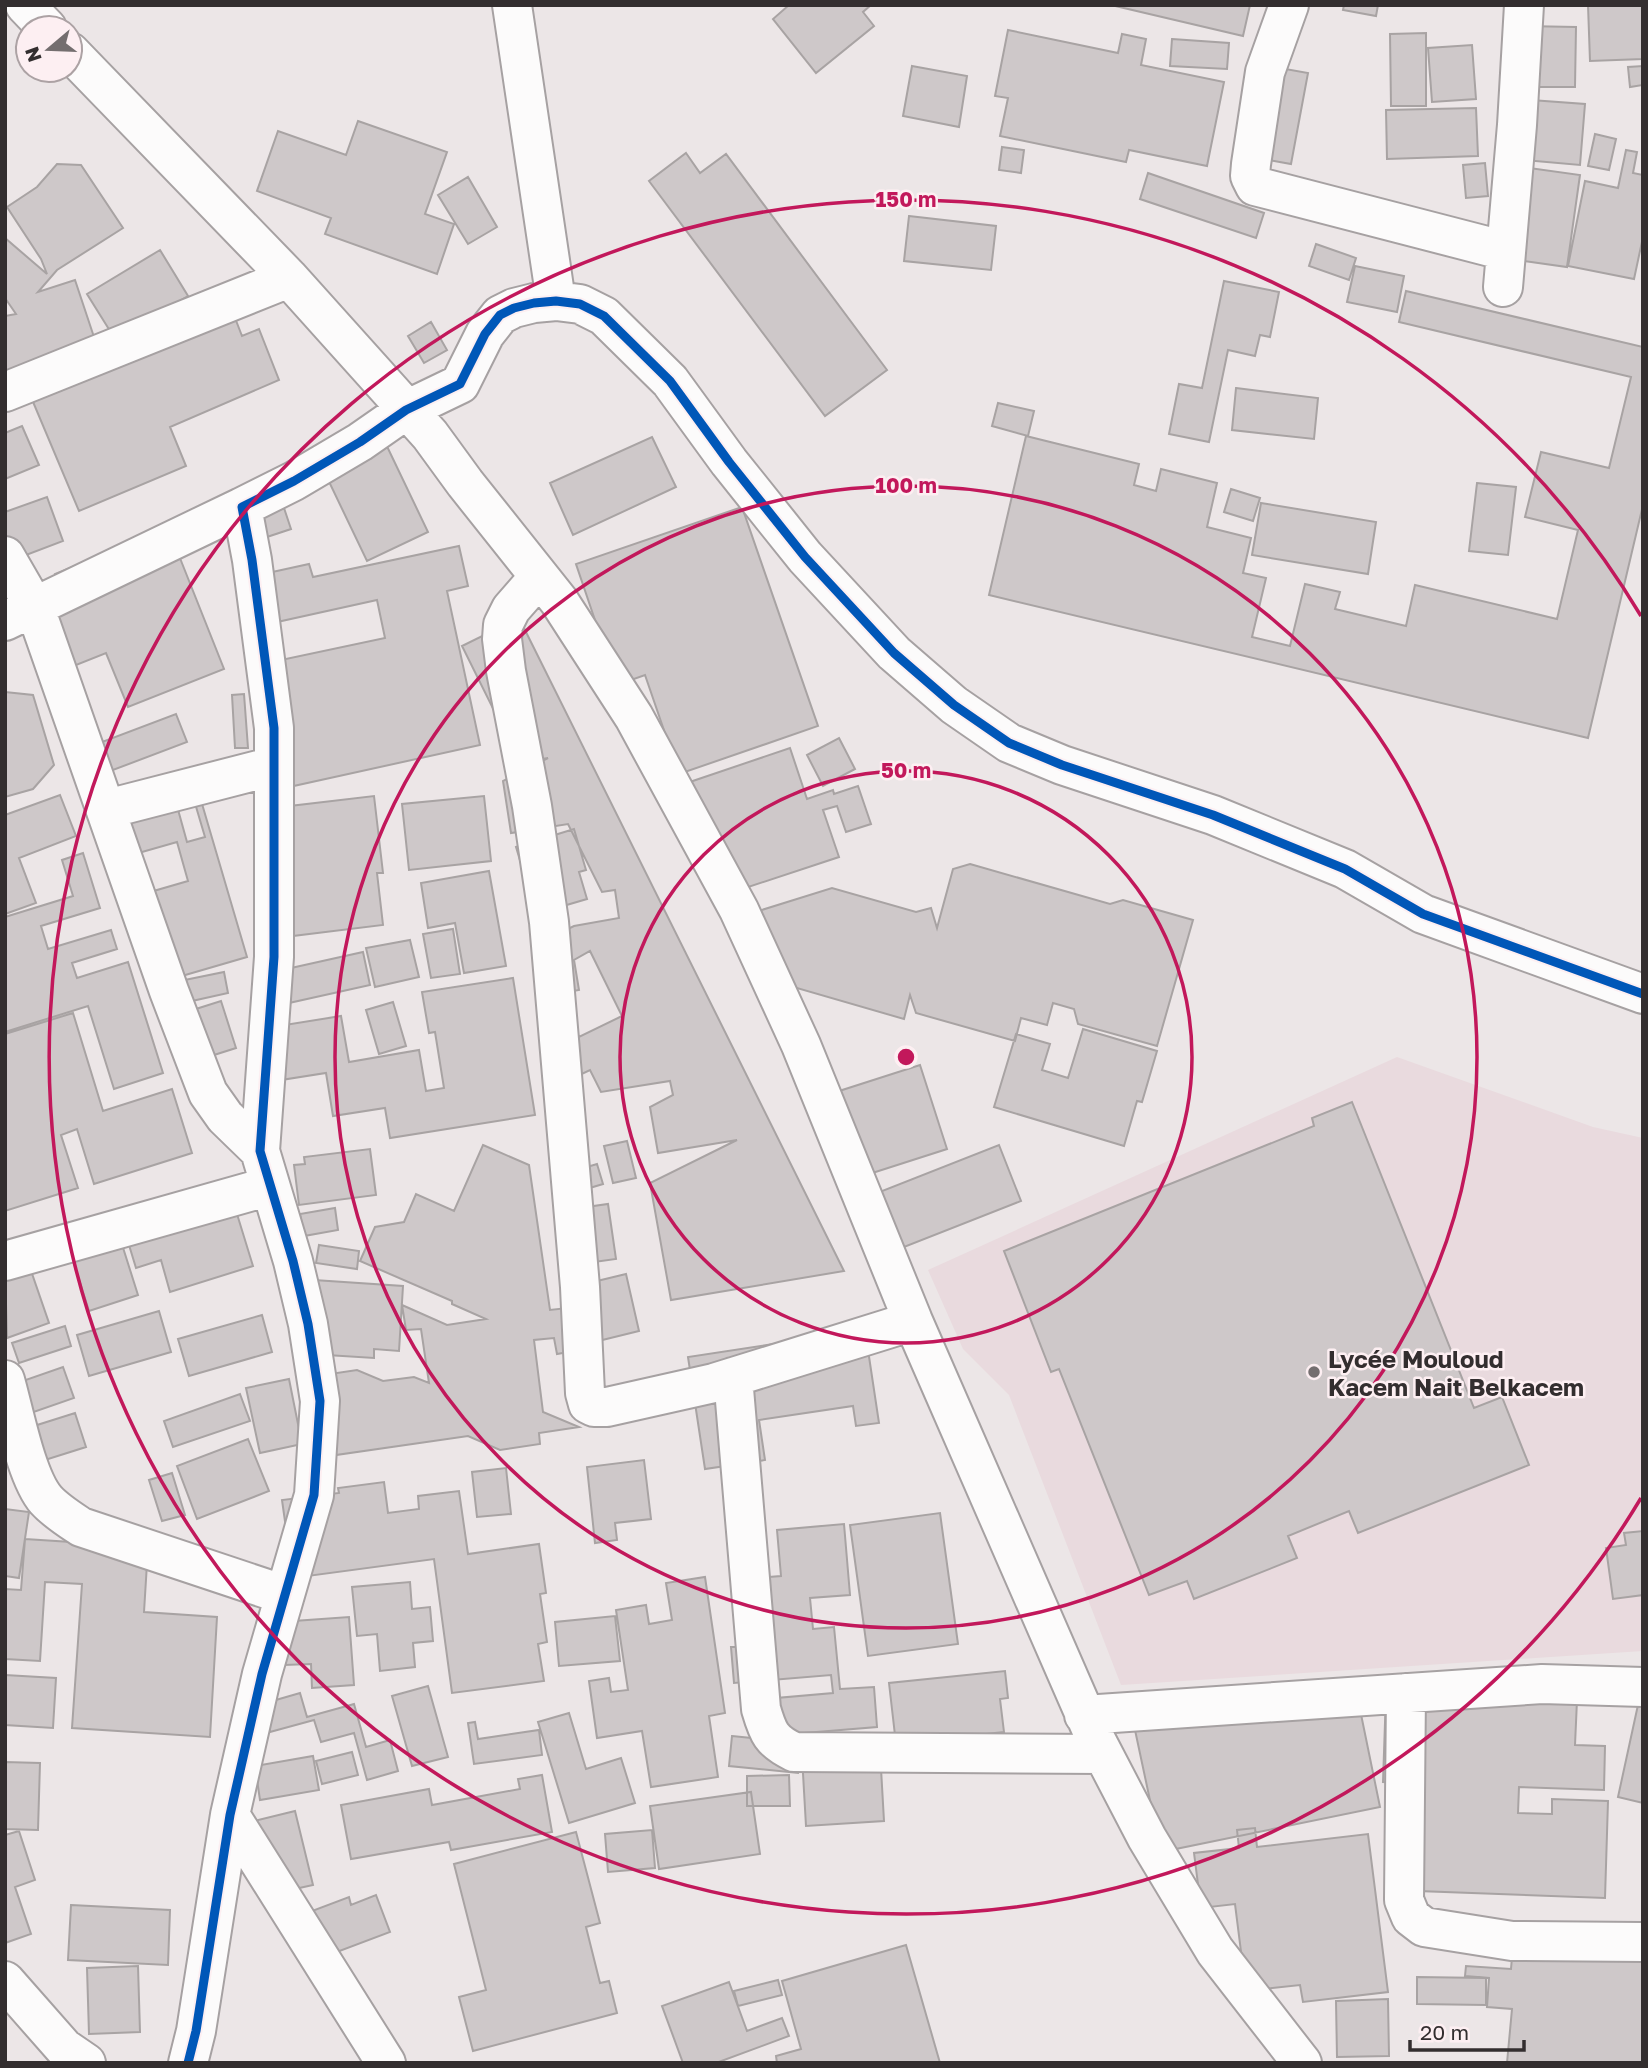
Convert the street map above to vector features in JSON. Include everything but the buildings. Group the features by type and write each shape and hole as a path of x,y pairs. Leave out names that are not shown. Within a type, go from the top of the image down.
{"street":[{"path":"512,5 556,301"},
{"path":"1289,5 1265,72 1251,164 1250,176 1255,186 1504,269 1524,5"},
{"path":"84,66 289,278 430,435 559,601 634,717 739,910 801,1045 913,1321 1103,1754 1147,1838 1215,1951 1302,2063"},
{"path":"5,392 289,278"},
{"path":"20,614 242,508 305,474 407,410 460,384 485,334 500,315 514,307 556,301 580,304 604,316 670,381 729,462 805,557 894,653 954,705 1009,743 1062,765 1213,815 1345,869 1423,915 1643,994"},
{"path":"188,2063 196,2031 230,1815 262,1674 314,1494 320,1401 308,1324 293,1261 265,1168 274,957 273,715 252,560 242,508"},
{"path":"5,556 20,614 107,809 169,991 208,1093 265,1168"},
{"path":"539,577 511,609 503,625 502,639 532,806 549,922 580,1287 585,1394 588,1404 607,1407 733,1377 913,1321"},
{"path":"107,809 274,766"},
{"path":"5,1261 265,1168"},
{"path":"733,1377 761,1709 767,1730 777,1744 794,1752 1103,1754"},
{"path":"5,1380 35,1483 44,1499 59,1513 81,1527 285,1595"},
{"path":"1084,1715 1542,1684 1643,1686"},
{"path":"1406,1693 1404,1900 1411,1917 1424,1927 1513,1941 1643,1942"},
{"path":"230,1815 386,2063"},
{"path":"5,1980 64,2048 86,2063"}],"shaded area":[{"name":"Lycée Mouloud Kacem Nait Belkacem","path":"1397,1057 1593,1127 1643,1138 1643,1651 1121,1685 1009,1395 963,1349 928,1270"}],"cycle path":[{"path":"188,2063 196,2031 230,1815 262,1674 314,1495 320,1401 308,1324 293,1261 260,1151 274,957 274,728 252,560 242,507 294,481 360,442 406,410 460,384 485,334 500,315 514,308 556,301 580,304 604,316 670,381 729,462 805,557 894,653 954,705 1009,743 1062,765 1213,815 1345,869 1423,914 1643,994"}],"place":[{"name":"Lycée Mouloud Kacem Nait Belkacem","path":"1314,1372"}]}
